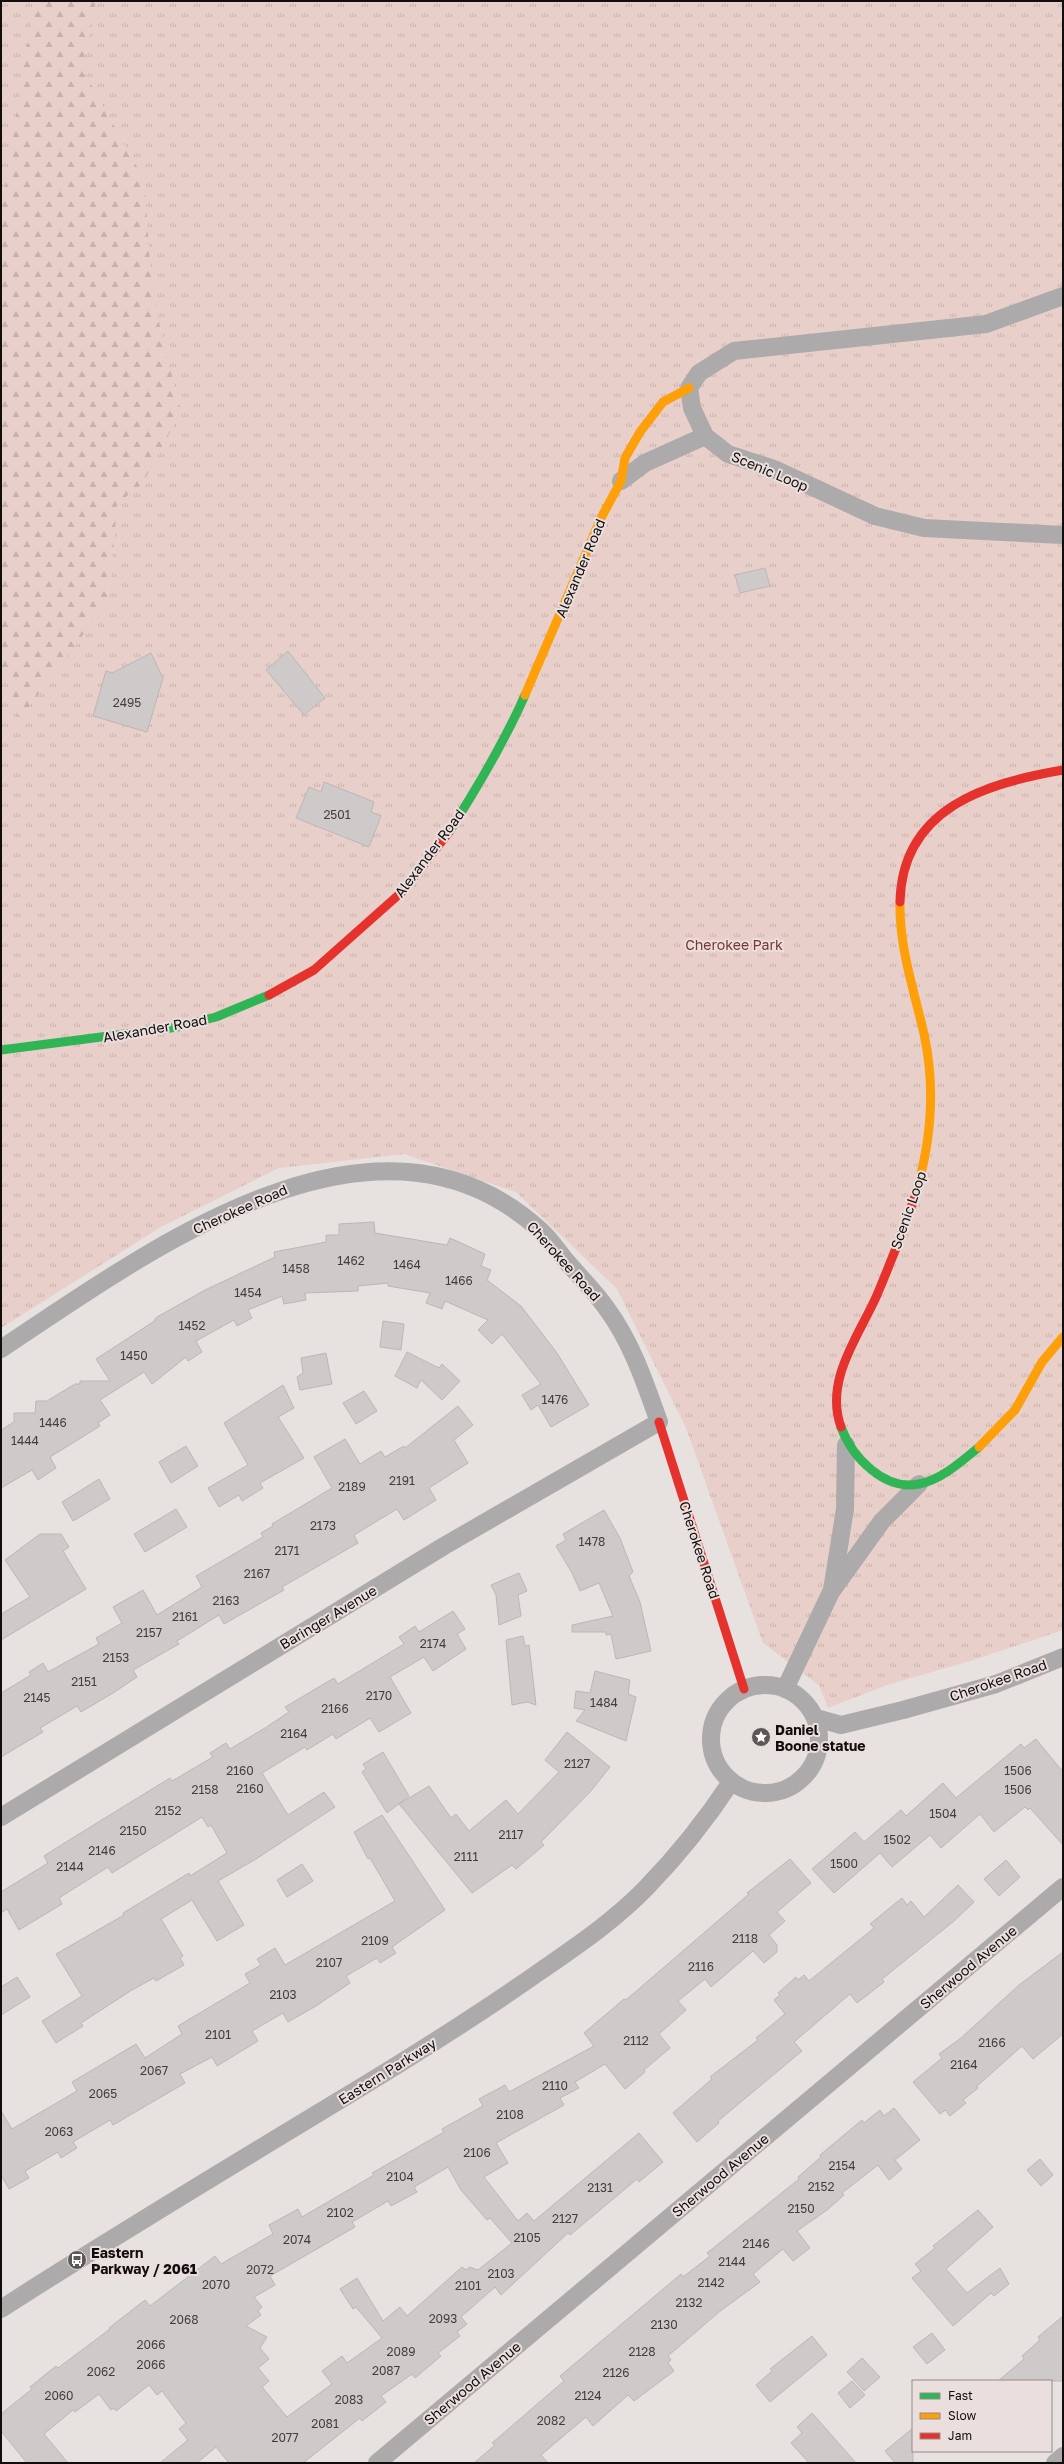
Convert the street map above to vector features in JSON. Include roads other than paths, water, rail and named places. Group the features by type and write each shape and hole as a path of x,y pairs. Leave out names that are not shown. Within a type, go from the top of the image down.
{"street":[{"path":"689,388 698,373 734,351 986,324 1063,296"},
{"name":"Scenic Loop","path":"689,388 692,408 705,436 728,454 774,469 875,516 924,528 1063,535"},
{"name":"Alexander Road","path":"1,1050 178,1027 216,1017 260,1000 314,970 404,890 444,839 480,783 514,721 601,518 621,481 625,458 640,432 663,402 689,388"},
{"name":"Alexander Road","path":"621,481 645,463 705,436"},
{"name":"Scenic Loop","path":"1063,770 1015,779 968,794 942,813 929,826 914,849 906,867 899,897 900,928 905,959 924,1036 930,1089 930,1124 924,1167 906,1223 877,1295 850,1348 841,1374 838,1391 839,1420 846,1445 872,1471 902,1484 919,1484 938,1476 997,1431 1015,1409 1043,1362 1063,1337"},
{"name":"Cherokee Road","path":"1,1348 102,1282 167,1242 241,1206 286,1188 344,1175 373,1172 430,1175 456,1181 493,1197 518,1213 541,1231 608,1309 635,1357 659,1422 744,1689"},
{"name":"Baringer Avenue","path":"1,1817 444,1546 659,1422"},
{"path":"831,1592 843,1530 846,1445"},
{"path":"785,1689 831,1592 878,1526 919,1484"},
{"name":"Cherokee Road","path":"816,1718 841,1725 903,1710 996,1684 1063,1657"},
{"path":"763,1685 785,1689 800,1698 816,1718 820,1740 813,1766 795,1785 774,1793 748,1791 731,1782 717,1765 711,1748 714,1721 725,1702 744,1689 763,1685"},
{"name":"Eastern Parkway","path":"1,2309 77,2260 411,2057 498,2001 595,1933 644,1890 680,1852 698,1830 731,1782"},
{"name":"Sherwood Avenue","path":"377,2463 1063,1887"},
{"path":"1055,2463 1063,2456"}],"place":[{"name":"Daniel Boone statue","path":"761,1737"},
{"name":"Eastern Parkway / 2061","path":"77,2260"}],"park label":[{"name":"Cherokee Park","path":"734,944"}]}
